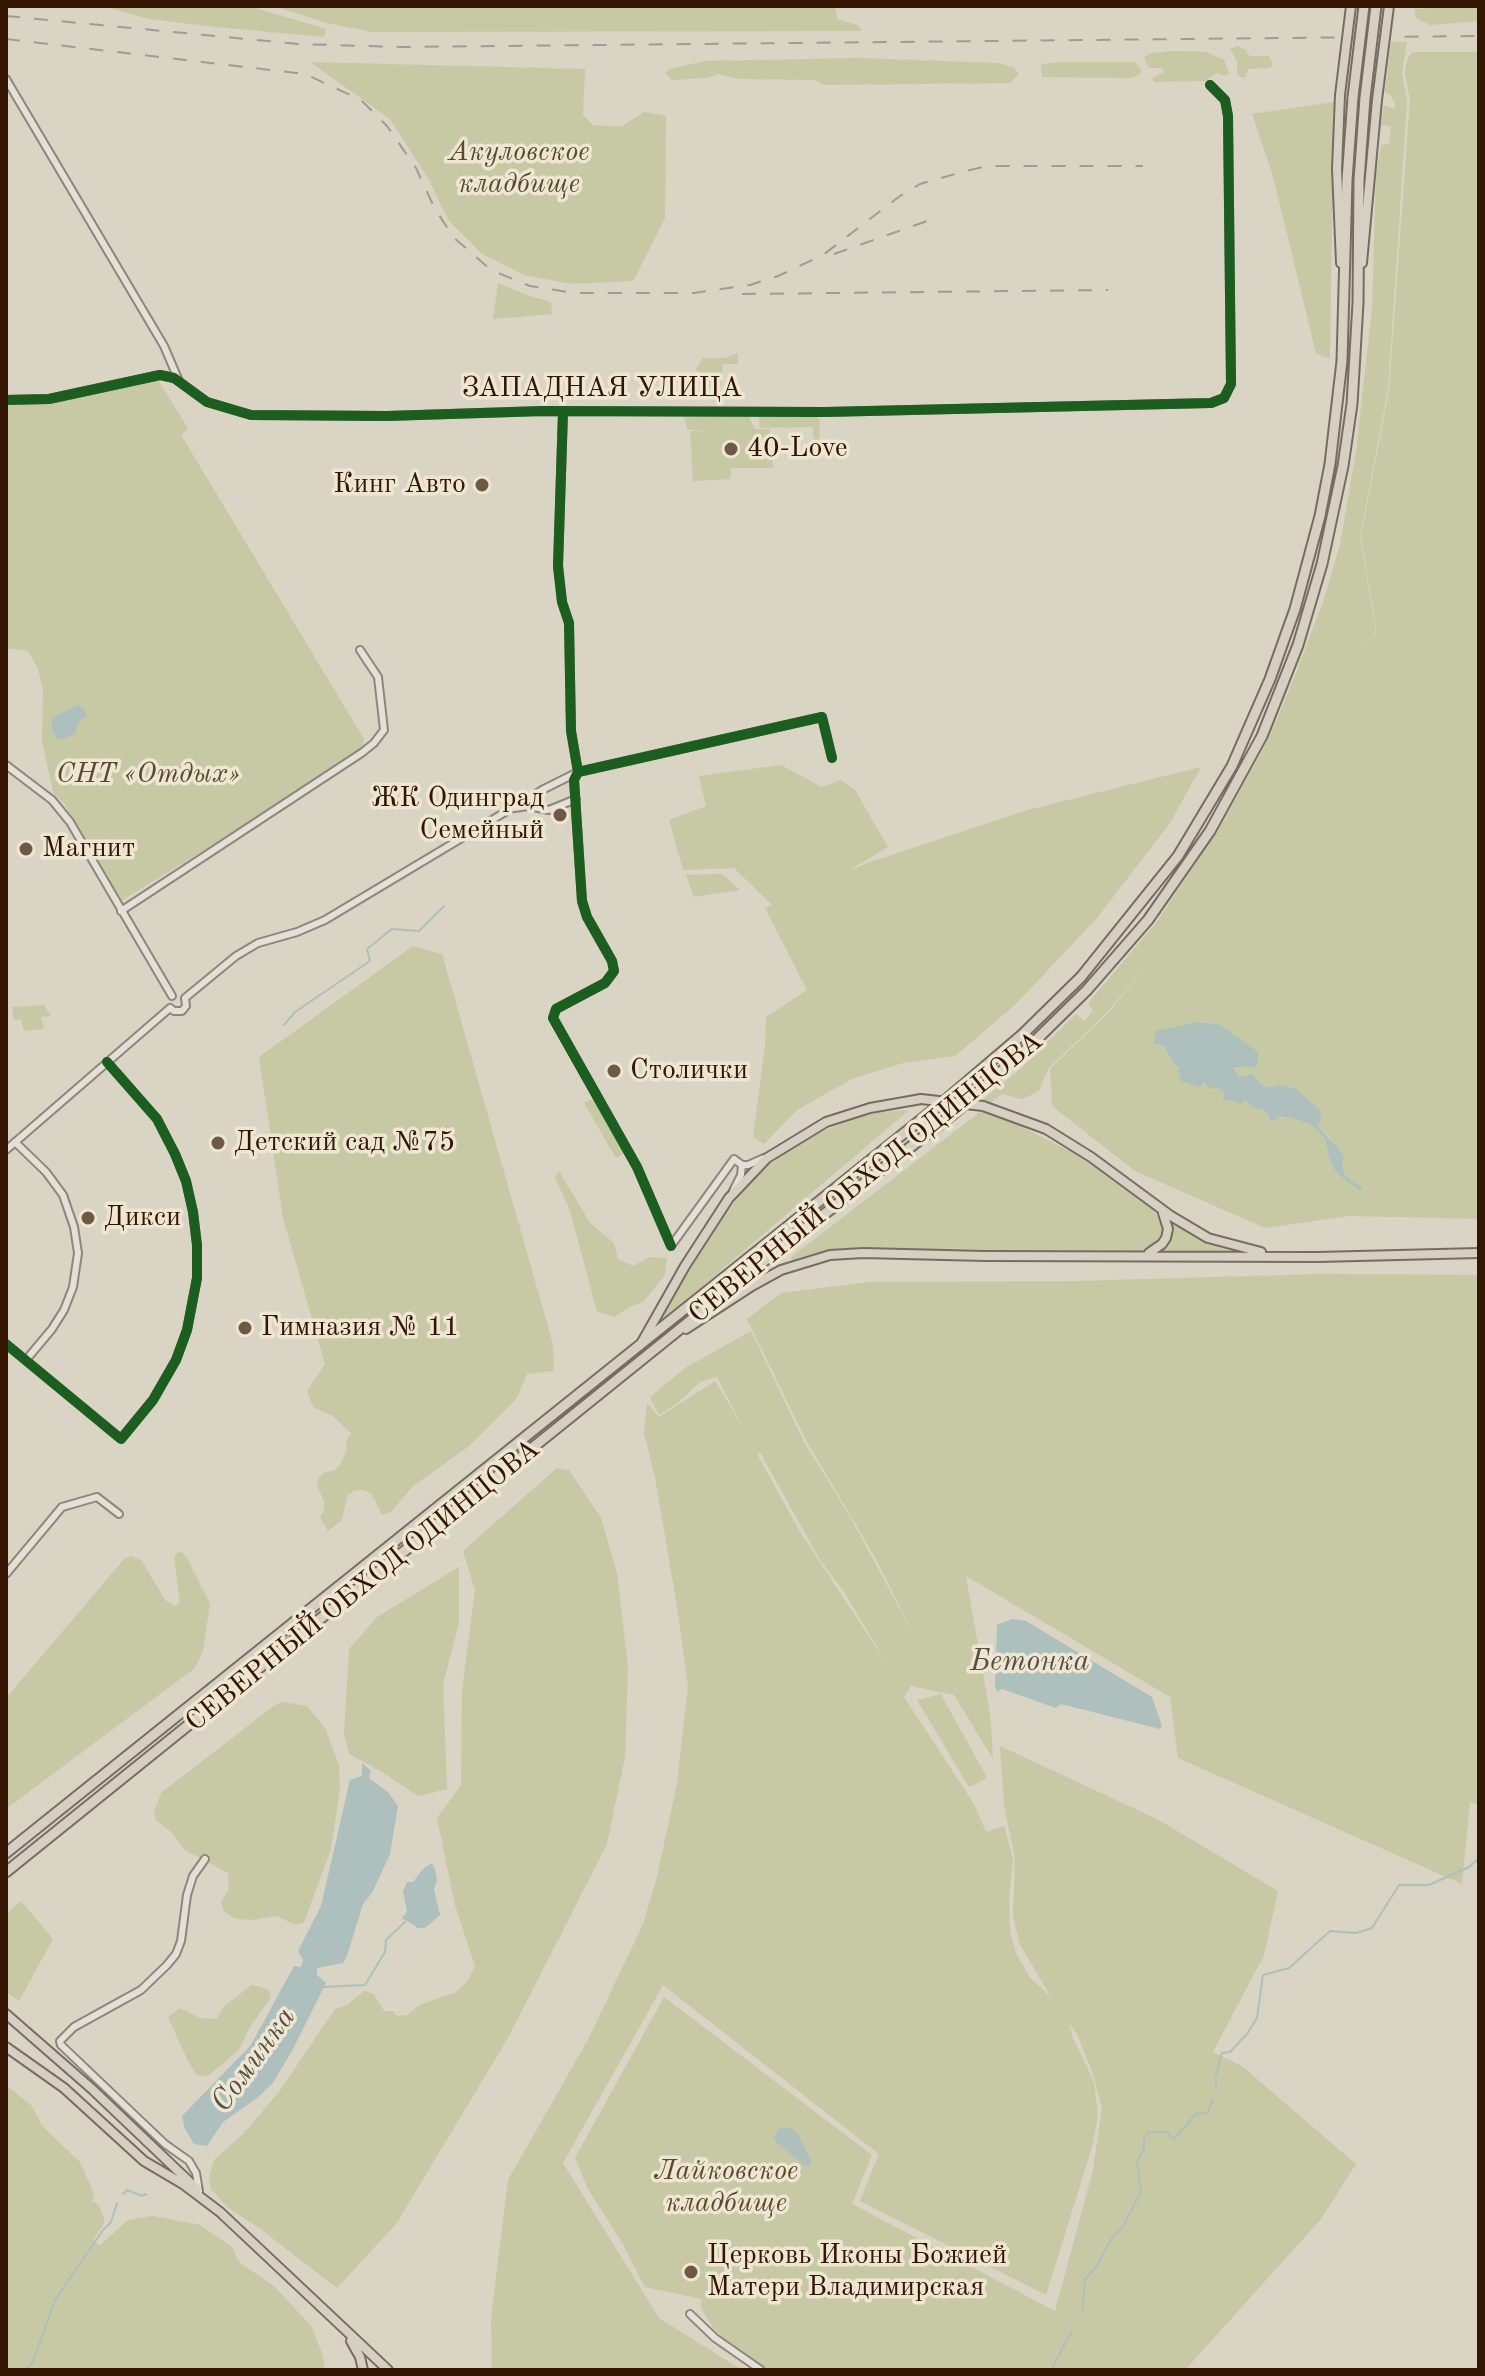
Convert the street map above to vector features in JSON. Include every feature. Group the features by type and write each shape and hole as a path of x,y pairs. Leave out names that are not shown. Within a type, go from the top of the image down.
{"highway":[{"name":"СЕВЕРНЫЙ ОБХОД ОДИНЦОВА","path":"6,1853 948,1098 1023,1034 1081,977 1178,856 1232,766 1270,679 1299,597 1320,516 1330,464 1342,361 1353,97 1364,6"},
{"name":"СЕВЕРНЫЙ ОБХОД ОДИНЦОВА","path":"6,1872 768,1258 958,1110 1033,1043 1121,953 1148,920 1210,831 1262,736 1309,612 1334,517 1352,404 1358,303 1359,180 1376,6"}],"main road":[{"path":"1343,303 1338,201 1340,95 1351,6"},
{"path":"1358,303 1389,6"},
{"path":"641,1343 729,1198 767,1158 826,1122 921,1099 983,1106 1046,1129 1189,1227 1228,1245 1318,1257"},
{"path":"1136,1255 1155,1251 1166,1238 1167,1220 1156,1204"},
{"path":"672,1338 781,1270 830,1255 1318,1257 1479,1253"},
{"path":"6,2014 92,2089 388,2370"},
{"path":"6,2047 64,2088 140,2157 220,2212"},
{"path":"332,2320 356,2346 363,2370"},
{"path":"360,2357 371,2355"}],"street":[{"path":"6,79 164,346 179,381"},
{"name":"ЗАПАДНАЯ УЛИЦА","path":"179,381 207,402 251,415 825,412 1211,403 1224,398 1231,384 1228,116 1225,100 1210,85"},
{"path":"6,400 49,399 160,375 179,381"},
{"path":"563,412 558,566 562,602 569,623 571,731 578,772 574,780 582,901 614,971 605,983 556,1009 553,1018 637,1167 671,1246 734,1159 742,1165 756,1162 790,1144"},
{"path":"121,911 363,752 385,728 378,677 360,650"},
{"path":"185,998 236,956 258,943 325,920 578,772 822,717 832,758"},
{"path":"6,765 62,810 172,996"},
{"path":"510,809 528,806 549,810 576,799"},
{"path":"178,994 185,998 182,1011 170,1008 168,1002 172,996 178,994"},
{"path":"6,1150 170,1008"},
{"path":"6,1344 121,1439 161,1389 182,1345 191,1317 197,1278 197,1245 186,1181 157,1119 107,1062"},
{"path":"15,1142 46,1172 63,1195 74,1227 78,1253 73,1287 64,1310 26,1360"},
{"path":"729,1198 741,1175 742,1165"},
{"path":"6,1574 62,1507 97,1497 119,1514"},
{"path":"199,2191 196,2173 189,2161 165,2144 60,2041 74,2027 141,1990 176,1954 181,1941 187,1895 193,1876 205,1859"},
{"path":"690,2314 715,2338 761,2370"}],"green space":[{"path":"103,6 249,6 326,29 324,37 216,27 149,19"},
{"path":"274,6 835,6 837,19 858,25 862,31 372,32 327,23"},
{"path":"1479,6 1479,21 1430,25 1416,18 1414,9"},
{"path":"1391,42 1407,42 1402,73 1407,102 1388,389 1360,537 1376,633 1348,658 1377,633 1361,537 1389,390 1410,100 1406,65 1413,52 1479,52 1479,1219 1349,1216 1265,1228 1135,1171 1052,1106 1050,1069 1108,1013 1155,957 1107,1012 1048,1069 1039,1091 1023,1099 1002,1094 989,1104 981,1101 1025,1065 1076,1014 1084,1021 1093,1011 1088,1003 1156,923 1218,830 1268,740 1294,678 1323,602 1340,545 1356,451 1372,309 1376,175 1381,145 1389,144 1391,126 1381,125 1384,105 1394,109 1395,104 1391,95 1385,92","holes":["1197,1022 1219,1024 1236,1038 1243,1066 1234,1070 1240,1077 1249,1077 1264,1087 1280,1085 1296,1090 1318,1126 1329,1137 1345,1175 1361,1190 1344,1179 1330,1160 1324,1137 1310,1124 1288,1117 1269,1119 1265,1111 1254,1108 1245,1100 1223,1097 1225,1093 1216,1086 1184,1081 1181,1065 1171,1060 1163,1045"]},
{"path":"1238,46 1251,56 1269,56 1273,64 1270,68 1248,69 1245,78 1240,77 1237,61 1230,49"},
{"path":"1207,52 1224,60 1229,73 1225,76 1217,73 1205,81 1154,82 1152,78 1164,72 1162,68 1149,68 1144,57 1151,53"},
{"path":"859,58 999,63 1014,68 1019,74 1010,83 823,85 815,80 739,79 719,74 707,78 672,80 665,73 669,69 705,61"},
{"name":"Акуловское кладбище","path":"310,62 585,69 583,115 593,125 621,127 644,112 666,116 665,218 633,281 574,284 527,276 482,254 449,221 429,180 390,119"},
{"path":"1135,62 1141,70 1132,78 1042,77 1041,64"},
{"path":"1334,102 1330,359 1316,353 1273,176 1252,114"},
{"path":"498,283 551,302 552,314 493,319"},
{"path":"738,353 738,364 723,364 718,407 713,392 696,369 703,358 725,358"},
{"name":"СНТ «Отдых»","path":"158,380 188,428 181,435 364,739 363,752 121,901 64,803 54,795 42,742 43,689 38,669 28,651 6,648 6,405 49,403"},
{"path":"815,416 820,420 819,455 815,458 813,427 760,428 759,417"},
{"name":"40-Love","path":"684,417 749,417 755,429 770,429 773,468 731,468 730,479 693,481 690,431 715,430 687,430"},
{"path":"781,765 822,787 841,780 855,790 888,847 846,872 1028,810 1201,767 1170,823 1097,918 1016,1004 955,1056 903,1063 852,1079 797,1110 764,1144 753,1137 766,1017 807,990 765,908 772,905 734,868 683,870 669,820 706,806 699,776"},
{"path":"722,874 740,890 694,897 686,875"},
{"path":"413,946 442,954 553,1344 554,1371 527,1374 517,1398 468,1447 413,1486 391,1512 382,1515 371,1493 354,1491 347,1496 342,1520 328,1531 320,1517 324,1501 317,1486 325,1472 333,1471 340,1465 351,1433 333,1416 313,1407 307,1391 325,1364 283,1218 259,1057"},
{"path":"44,1005 51,1016 41,1017 44,1029 24,1031 21,1019 14,1020 12,1007"},
{"path":"594,1100 624,1150 616,1158 584,1103"},
{"path":"909,1110 653,1328 723,1217 770,1164 800,1142 851,1119"},
{"path":"980,1112 998,1115 1078,1155 1152,1207 1164,1227 1155,1246 1144,1251 861,1249 824,1252 793,1262 791,1257"},
{"path":"559,1171 590,1223 614,1243 618,1259 633,1266 650,1257 667,1258 665,1275 644,1301 614,1317 597,1311 570,1211 555,1177"},
{"path":"1171,1221 1207,1244 1241,1254 1161,1253 1169,1240"},
{"name":"Лайковское кладбище","path":"1320,1274 1479,1275 1479,1805 1470,1802 1462,1884 1178,1758 1170,1697 966,1576 990,1714 993,1759 954,1695 911,1686 904,1697 974,1804 986,1832 1004,1826 1013,1859 1010,1932 1016,1953 1030,1978 1051,1997 1019,1943 1013,1914 1015,1859 1004,1805 1000,1746 1157,1819 1278,1891 1264,1955 1213,2052 1242,2066 1356,2164 1321,2219 1185,2370 770,2370 730,2345 714,2329 701,2308 702,2299 645,2287 588,2189 575,2158 664,1997 872,2155 852,2204 1055,2311 1093,2170 1102,2108 1093,2074 1078,2036 1069,2023 1094,2082 1098,2117 1092,2147 1046,2295 860,2201 879,2154 663,1985 563,2163 659,2318 742,2370 492,2370 491,2318 508,2180 589,2038 643,1924 657,1877 677,1783 688,1686 655,1477 644,1433 647,1403 659,1417 715,1381 744,1429 717,1377 700,1382 679,1402 659,1415 650,1397 685,1368 751,1331 804,1442 849,1515 915,1637 876,1559 805,1438 747,1319 781,1293 869,1282 1075,1281","holes":["756,1452 761,1454 820,1560 843,1590 887,1664 800,1532"]},
{"path":"557,1468 569,1470 601,1518 617,1573 628,1667 625,1757 607,1844 508,2038 396,2224 337,2288 228,2208 211,2189 209,2178 214,2160 243,2134 279,2092 335,2009 347,2005 364,1991 374,1994 384,2011 393,2011 397,2016 407,2015 420,2005 456,1992 467,1982 475,1966 455,1905 437,1818 461,1785 462,1690 475,1590 463,1551"},
{"path":"178,1552 187,1558 210,1604 203,1650 195,1668 6,1809 6,1698 125,1558 131,1556 142,1561 165,1600 175,1606 180,1603 174,1557"},
{"path":"459,1567 459,1623 443,1684 447,1789 418,1796 349,1754 344,1733 349,1649 377,1617"},
{"path":"941,1694 987,1778 969,1787 917,1700"},
{"path":"282,1702 307,1706 325,1728 339,1765 340,1790 331,1849 304,1922 296,1925 276,1916 253,1920 236,1919 229,1915 223,1910 221,1902 229,1889 228,1873 185,1850 172,1833 156,1820 154,1813 161,1793"},
{"path":"21,1901 53,1939 19,2001 6,1992 6,1914"},
{"path":"252,1985 268,1989 271,1998 251,2025 239,2050 208,2076 197,2075 168,2017 180,2008 200,2018 217,2019 224,2006"},
{"path":"6,2085 32,2106 43,2127 80,2162 94,2194 92,2201 98,2204 104,2217 104,2224 93,2240 100,2245 128,2220 153,2216 200,2225 232,2247 239,2262 275,2287 312,2327 325,2370 6,2370"}],"water":[{"path":"78,705 87,716 78,723 75,734 58,740 51,728 53,717"},
{"path":"1197,1022 1219,1024 1258,1052 1258,1063 1253,1068 1243,1066 1234,1069 1239,1077 1252,1074 1264,1087 1280,1085 1296,1089 1319,1109 1321,1118 1318,1126 1344,1156 1342,1165 1345,1175 1362,1188 1361,1191 1335,1170 1324,1137 1310,1124 1288,1117 1279,1117 1272,1122 1265,1111 1254,1108 1245,1100 1241,1105 1236,1101 1223,1100 1224,1093 1216,1086 1211,1089 1204,1083 1200,1087 1181,1081 1180,1066 1175,1066 1163,1045 1154,1044 1156,1031"},
{"name":"Бетонка","path":"1012,1619 1026,1621 1152,1697 1162,1726 1160,1729 1061,1704 1056,1708 1002,1689 997,1692 997,1625"},
{"path":"362,1763 371,1771 369,1778 388,1792 398,1806 390,1854 372,1893 363,1904 347,1956 343,1963 317,1968 317,1975 326,1983 272,2084 223,2122 207,2146 194,2144 182,2116 251,2045 294,1966 301,1967 303,1960 298,1951 321,1906 350,1780 362,1776"},
{"path":"432,1863 440,1915 425,1928 418,1928 402,1918 407,1912 403,1891 407,1882 413,1882"},
{"path":"780,2127 793,2129 798,2135 812,2162 810,2166 804,2165 773,2139"}],"waterway":[{"path":"284,1025 295,1012 370,961 367,949 392,929 419,931 444,906"},
{"path":"1217,2089 1215,2079 1222,2053 1230,2052 1257,2018 1263,1975 1289,1968 1330,1931 1356,1933 1372,1928 1399,1885 1429,1885 1469,1867 1479,1858"},
{"path":"324,1987 365,1985 385,1952 386,1940 405,1922"},
{"path":"1082,2312 1085,2279 1122,2228 1141,2192 1137,2161 1144,2149 1144,2138 1149,2132 1165,2132 1174,2139 1196,2114 1207,2113 1213,2099"},
{"name":"Соминка","path":"123,2194 127,2190 142,2196 146,2194"},
{"name":"Соминка","path":"24,2370 32,2364 55,2300 111,2222 117,2203"},
{"path":"1051,2370 1072,2331"}],"railway":[{"path":"6,16 299,44 401,47 1479,36"},
{"path":"6,39 305,74 361,100 387,126 416,168 434,207 453,237 491,270 530,286 574,293 694,293 750,285 823,255 920,184 987,166 1143,166"},
{"path":"834,254 930,220"},
{"path":"742,294 1108,290"}],"cycle path":[{"path":"6,400 49,399 160,375 174,378 207,402 251,415 387,416 543,411 825,412 1211,403 1224,398 1231,384 1228,116 1225,100 1210,85"},
{"path":"563,412 558,566 562,602 569,623 571,731 578,772 822,717 832,758"},
{"path":"578,772 574,780 582,901 614,971 605,983 556,1009 553,1018 637,1167 671,1246"},
{"path":"6,1344 121,1439 153,1400 176,1360 187,1330 197,1278 197,1245 186,1181 157,1119 107,1062"}],"place":[{"name":"40-Love","path":"731,449"},
{"name":"Кинг Авто","path":"482,485"},
{"name":"ЖК Одинград Семейный","path":"560,815"},
{"name":"Магнит","path":"26,849"},
{"name":"Столички","path":"614,1071"},
{"name":"Детский сад №75","path":"218,1143"},
{"name":"Дикси","path":"88,1218"},
{"name":"Гимназия № 11","path":"245,1328"},
{"name":"Церковь Иконы Божией Матери Владимирская","path":"691,2272"}]}
